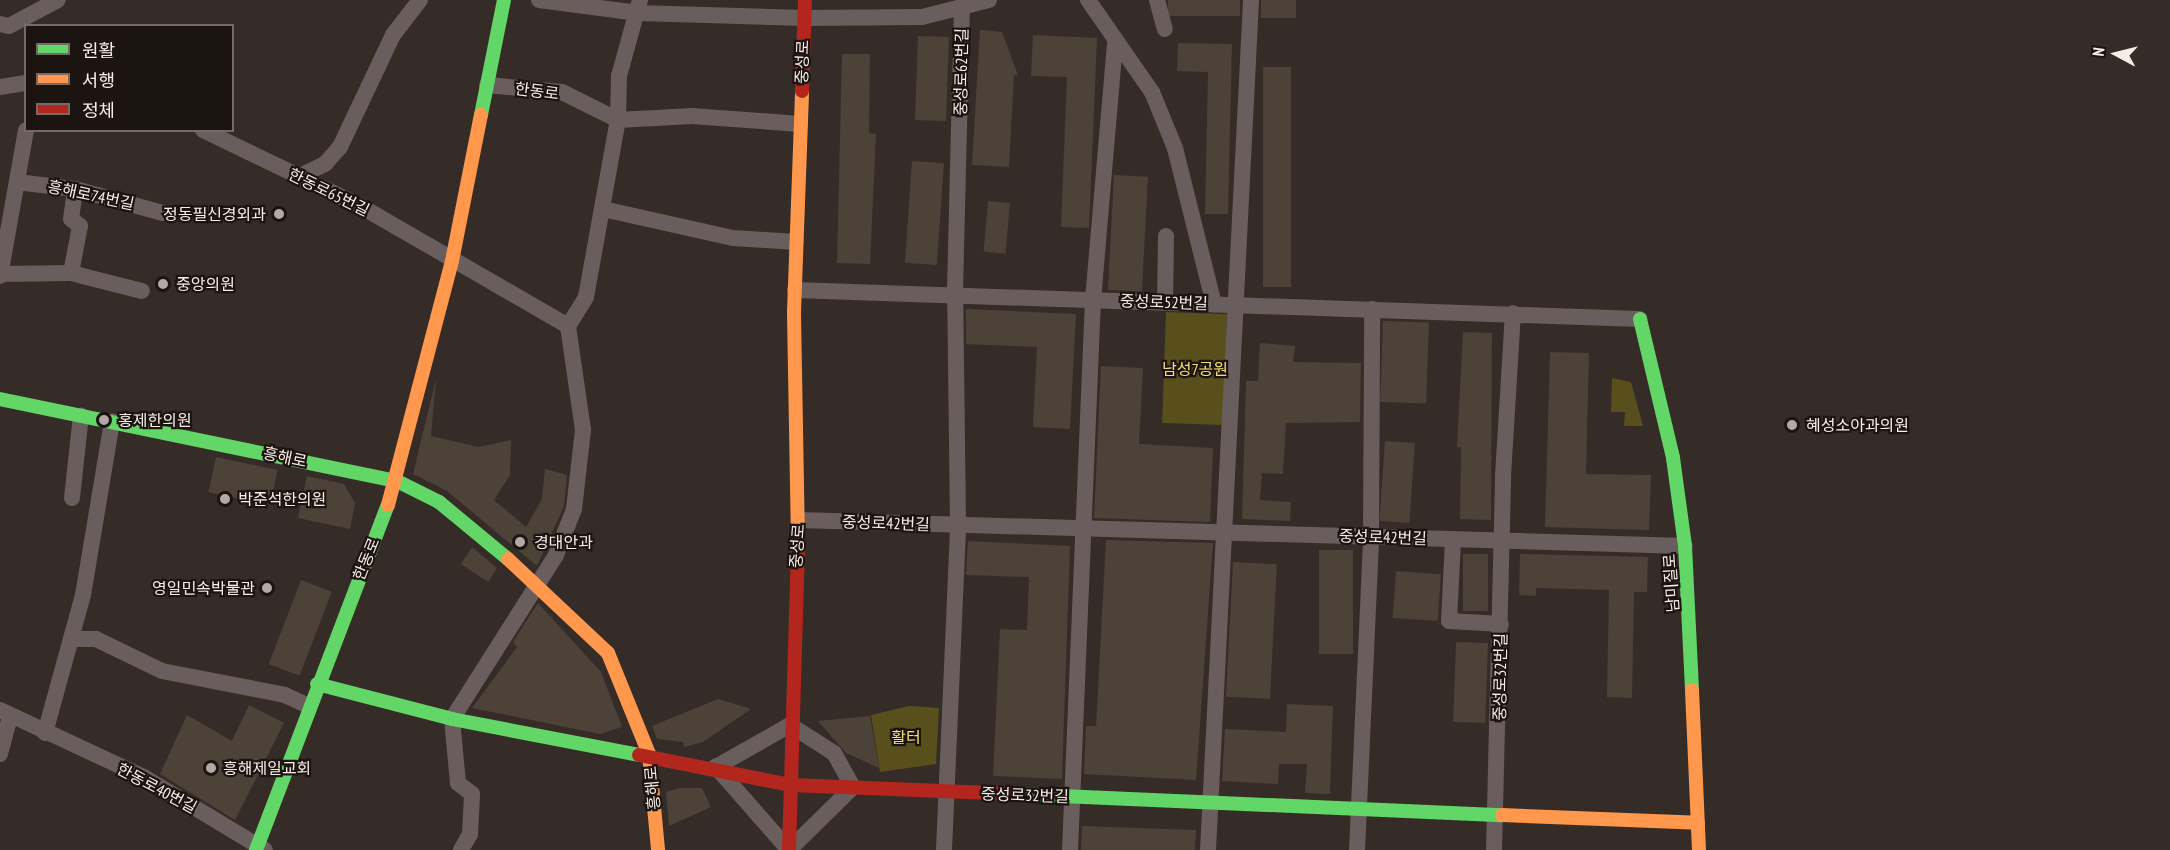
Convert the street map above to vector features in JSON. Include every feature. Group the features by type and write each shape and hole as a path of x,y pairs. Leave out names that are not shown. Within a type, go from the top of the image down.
{"street":[{"path":"0,24 9,26 58,0"},
{"path":"298,177 325,164 340,147 393,35 420,0"},
{"name":"한동로","path":"260,848 317,684 397,481 452,261 504,0"},
{"path":"461,850 470,834 472,794 458,783 452,718 538,584 574,509 581,453 581,404 568,326 586,297 618,120 619,76 639,6 539,0"},
{"name":"중성로","path":"789,850 790,725 799,520 795,290 805,0"},
{"path":"962,11 989,0"},
{"path":"1088,0 1115,45 1152,92 1175,148 1214,304"},
{"path":"1157,0 1165,29"},
{"path":"1208,850 1222,534 1239,304 1251,0"},
{"name":"중성로62번길","path":"639,6 804,18 893,8 962,11 955,291"},
{"path":"1070,850 1080,530 1093,300 1115,45"},
{"path":"0,87 24,83"},
{"name":"한동로","path":"487,85 562,92 618,120"},
{"path":"618,120 692,116 800,124"},
{"path":"26,132 0,275 71,273 142,291"},
{"name":"한동로65번길","path":"207,132 298,177 452,261"},
{"name":"흥해로74번길","path":"17,182 75,189 163,213"},
{"path":"71,273 80,226 71,219 75,189"},
{"path":"603,209 733,238 796,243"},
{"path":"1165,302 1166,236"},
{"path":"452,261 568,326"},
{"name":"중성로52번길","path":"795,290 955,291 1093,300 1640,319"},
{"path":"944,850 949,791 954,577 958,525 955,291"},
{"path":"1357,850 1371,536 1372,309"},
{"path":"1501,539 1513,313"},
{"name":"남미질로","path":"1640,319 1673,458 1685,546 1699,850"},
{"name":"흥해로","path":"0,399 397,481 439,502 538,584 608,653 649,754 658,850"},
{"path":"72,498 81,415"},
{"path":"45,733 71,639 112,421"},
{"name":"중성로42번길","path":"799,520 1685,546"},
{"name":"중성로32번길","path":"1494,850 1501,624 1501,539"},
{"path":"1453,540 1449,621 1501,624"},
{"path":"71,639 96,639 162,670 285,695 309,706"},
{"name":"중성로32번길","path":"317,684 452,718 716,767 791,785 1698,823"},
{"path":"0,754 5,713"},
{"name":"한동로40번길","path":"5,713 144,777 260,848"},
{"path":"790,725 834,753 853,788 789,850 716,767 790,725"}],"green space":[{"name":"남성7공원","path":"1166,312 1227,314 1223,425 1162,423"},
{"path":"1612,378 1631,382 1643,426 1624,426 1625,412 1611,412"},
{"name":"활터","path":"909,706 939,708 936,764 880,772 871,715"}],"building":[{"path":"1168,0 1240,0 1240,16 1168,16"},
{"path":"1261,0 1296,0 1296,18 1261,18"},
{"path":"980,30 1002,32 1018,75 1014,75 1009,167 972,165"},
{"path":"1033,35 1097,38 1089,228 1061,227 1067,77 1031,76"},
{"path":"918,36 949,37 946,121 915,120"},
{"path":"1178,43 1232,44 1228,214 1205,214 1208,72 1177,71"},
{"path":"842,54 870,54 869,133 876,134 870,264 837,263"},
{"path":"1263,67 1291,67 1291,287 1263,287"},
{"path":"912,161 944,163 937,265 905,263"},
{"path":"1114,175 1148,177 1142,292 1108,290"},
{"path":"988,201 1010,203 1005,254 984,252"},
{"path":"966,309 1076,314 1070,429 1033,427 1037,347 966,344"},
{"path":"1383,321 1429,323 1426,404 1380,402"},
{"path":"1463,332 1492,333 1491,520 1460,519 1461,447 1457,447"},
{"path":"1260,343 1295,346 1293,362 1361,363 1360,422 1286,423 1283,474 1262,473 1260,500 1291,502 1290,521 1242,519 1246,381 1258,381"},
{"path":"1550,352 1589,353 1586,474 1651,475 1649,530 1545,527"},
{"path":"1101,366 1143,368 1139,444 1213,448 1210,522 1094,518"},
{"path":"436,379 431,436 479,447 511,440 510,475 494,500 526,527 542,499 545,469 567,475 564,506 537,566 447,491 413,474"},
{"path":"1385,441 1415,443 1409,523 1379,521"},
{"path":"216,457 278,470 270,505 209,492"},
{"path":"307,476 344,484 355,503 350,529 298,518"},
{"path":"1106,540 1213,543 1196,780 1084,774 1086,726 1096,726"},
{"path":"968,541 1070,546 1062,779 993,776 1000,629 1027,630 1029,577 966,575"},
{"path":"472,547 497,568 488,582 461,564"},
{"path":"1319,550 1353,550 1353,654 1319,654"},
{"path":"1463,554 1488,554 1488,611 1463,611"},
{"path":"1520,554 1648,557 1647,592 1634,592 1632,698 1607,697 1609,590 1536,588 1536,596 1519,595"},
{"path":"1233,562 1277,564 1270,699 1226,697"},
{"path":"1396,571 1441,574 1438,621 1393,618"},
{"path":"301,580 332,592 300,676 269,664"},
{"path":"538,603 601,672 622,727 600,734 472,708 517,647 513,642"},
{"path":"1456,642 1488,643 1485,723 1453,722"},
{"path":"718,699 751,709 703,742 684,747 683,742 657,739 652,726"},
{"path":"1287,704 1333,706 1330,794 1305,793 1307,764 1279,764 1278,784 1222,781 1225,729 1286,732"},
{"name":"흥해제일교회","path":"249,705 284,723 235,820 160,774 187,715 232,741"},
{"path":"870,716 879,768 846,753 818,721"},
{"path":"680,788 702,788 711,807 669,826 666,792"},
{"path":"1082,826 1196,830 1195,850 1081,850"}],"traffic: fast":[{"path":"481,115 504,0"},
{"path":"1640,319 1673,458 1685,546 1692,690"},
{"path":"0,399 397,481 439,502 508,559"},
{"path":"256,850 388,505"},
{"path":"317,684 452,719 639,755"},
{"path":"1016,794 1502,815"}],"traffic: slow":[{"path":"798,543 794,312 802,91"},
{"path":"388,505 452,261 481,115"},
{"path":"508,559 608,653 649,754 658,850"},
{"path":"1692,690 1699,850"},
{"path":"1502,815 1698,823"}],"traffic: jam":[{"path":"802,91 805,0"},
{"path":"789,850 798,543"},
{"path":"639,755 791,785 1016,794"}],"place":[{"name":"정동필신경외과","path":"279,214"},
{"name":"중앙의원","path":"163,284"},
{"name":"홍제한의원","path":"104,420"},
{"name":"혜성소아과의원","path":"1792,425"},
{"name":"박준석한의원","path":"225,499"},
{"name":"경대안과","path":"520,542"},
{"name":"영일민속박물관","path":"267,588"},
{"name":"흥해제일교회","path":"211,768"}]}
